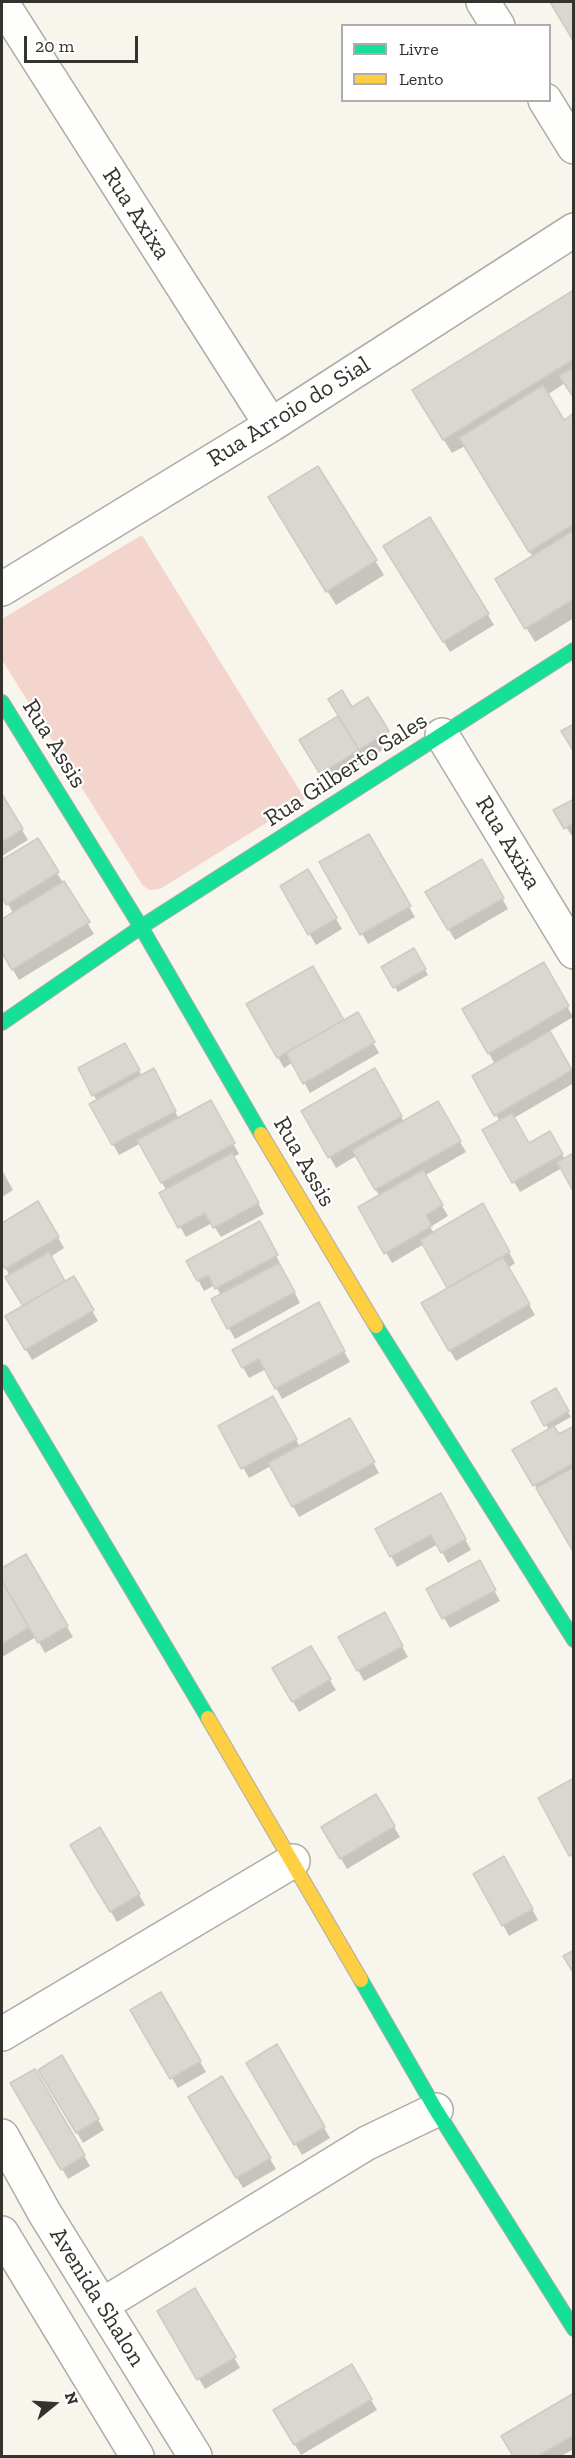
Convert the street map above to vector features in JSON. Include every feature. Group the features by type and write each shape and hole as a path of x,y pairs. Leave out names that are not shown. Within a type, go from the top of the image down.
{"street":[{"path":"483,2 497,24"},
{"name":"Rua Axixa","path":"2,3 271,425"},
{"path":"545,102 573,147"},
{"name":"Rua Arroio do Sial","path":"2,589 271,425 573,230"},
{"name":"Rua Gilberto Sales","path":"2,1023 141,927 573,650"},
{"name":"Rua Assis","path":"2,702 141,927 341,1271 564,1604 573,1640"},
{"name":"Rua Axixa","path":"442,735 573,952"},
{"path":"4,1383 293,1861 436,2110 573,2329"},
{"path":"2,2034 293,1861"},
{"path":"102,2305 367,2144 436,2110"},
{"name":"Avenida Shalon","path":"2,2136 61,2240 192,2456"},
{"name":"Avenida Shalon","path":"2,2233 137,2457"},
{"path":"20,2264 61,2240"}],"shaded area":[{"path":"142,535 305,799 160,889 150,890 143,886 2,660 2,619"}],"building":[{"path":"550,2 574,2 574,42"},
{"path":"574,290 574,359 443,440 412,390"},
{"path":"574,367 574,398 559,376"},
{"path":"543,385 564,420 574,413 574,524 529,552 459,438"},
{"path":"318,466 377,560 326,592 268,497"},
{"path":"430,517 489,614 443,642 383,546"},
{"path":"574,530 574,599 525,629 495,579"},
{"path":"342,690 352,707 368,697 389,731 359,750 328,699"},
{"path":"338,716 359,750 320,774 299,740"},
{"path":"574,724 574,752 561,731"},
{"path":"2,794 23,829 2,842"},
{"path":"574,799 574,823 564,829 553,810"},
{"path":"369,834 411,906 360,935 319,862"},
{"path":"38,838 59,872 6,905 2,896 2,860"},
{"path":"482,859 504,898 448,930 425,892"},
{"path":"308,869 337,918 308,935 280,886"},
{"path":"64,881 90,922 12,970 2,953 2,919"},
{"path":"414,948 426,969 393,988 381,967"},
{"path":"544,962 569,1006 488,1054 462,1009"},
{"path":"313,966 344,1020 277,1058 246,1004"},
{"path":"358,1012 375,1042 303,1084 286,1053"},
{"path":"550,1031 572,1070 494,1116 472,1076"},
{"path":"125,1043 140,1070 92,1096 78,1068"},
{"path":"154,1068 176,1111 112,1145 89,1104"},
{"path":"375,1068 402,1116 328,1158 301,1111"},
{"path":"211,1100 235,1143 161,1183 137,1140"},
{"path":"438,1101 461,1141 375,1190 352,1150"},
{"path":"512,1113 529,1143 550,1131 563,1154 512,1183 482,1130"},
{"path":"232,1153 259,1203 213,1228 205,1213 178,1228 159,1193"},
{"path":"574,1153 574,1193 557,1162"},
{"path":"423,1170 443,1205 426,1215 432,1226 384,1254 358,1207"},
{"path":"38,1201 59,1237 5,1269 2,1263 2,1223"},
{"path":"483,1203 510,1252 447,1288 420,1240"},
{"path":"260,1221 278,1255 215,1289 208,1275 197,1281 186,1261"},
{"path":"49,1252 65,1281 23,1306 5,1277"},
{"path":"503,1257 530,1304 449,1351 421,1303"},
{"path":"279,1263 295,1292 227,1329 211,1299"},
{"path":"74,1276 94,1310 25,1350 5,1316"},
{"path":"319,1302 345,1351 275,1389 259,1359 242,1368 232,1350"},
{"path":"556,1388 569,1411 544,1426 531,1402"},
{"path":"273,1396 297,1439 241,1469 218,1426"},
{"path":"350,1418 375,1462 292,1507 268,1463"},
{"path":"554,1426 559,1434 572,1427 574,1429 574,1463 533,1486 512,1450"},
{"path":"574,1467 574,1553 536,1488"},
{"path":"441,1493 466,1539 441,1553 431,1535 390,1557 375,1529"},
{"path":"26,1554 68,1626 38,1643 2,1581 2,1568"},
{"path":"480,1560 496,1590 442,1619 426,1589"},
{"path":"2,1581 29,1627 2,1644"},
{"path":"385,1612 403,1646 357,1671 338,1637"},
{"path":"311,1646 331,1679 292,1702 272,1668"},
{"path":"574,1778 574,1854 569,1856 538,1798"},
{"path":"376,1794 395,1826 340,1859 321,1827"},
{"path":"100,1827 140,1894 110,1912 70,1845"},
{"path":"504,1856 533,1909 502,1926 473,1874"},
{"path":"574,1950 574,1974 563,1956"},
{"path":"161,1992 201,2061 170,2079 130,2010"},
{"path":"277,2044 325,2127 294,2145 246,2063"},
{"path":"62,2055 99,2119 76,2133 38,2070"},
{"path":"35,2069 85,2155 61,2170 10,2083"},
{"path":"222,2076 271,2158 236,2178 188,2097"},
{"path":"195,2288 236,2357 197,2380 157,2311"},
{"path":"352,2364 372,2399 294,2445 273,2410"},
{"path":"574,2393 574,2435 538,2456 513,2456 501,2436"}],"traffic: fast":[{"path":"2,1023 141,927 574,650"},
{"path":"2,702 141,927 261,1134"},
{"path":"376,1326 574,1640"},
{"path":"2,1372 208,1718"},
{"path":"361,1980 436,2110 574,2329"}],"traffic: slow":[{"path":"261,1134 376,1326"},
{"path":"208,1718 361,1980"}]}
